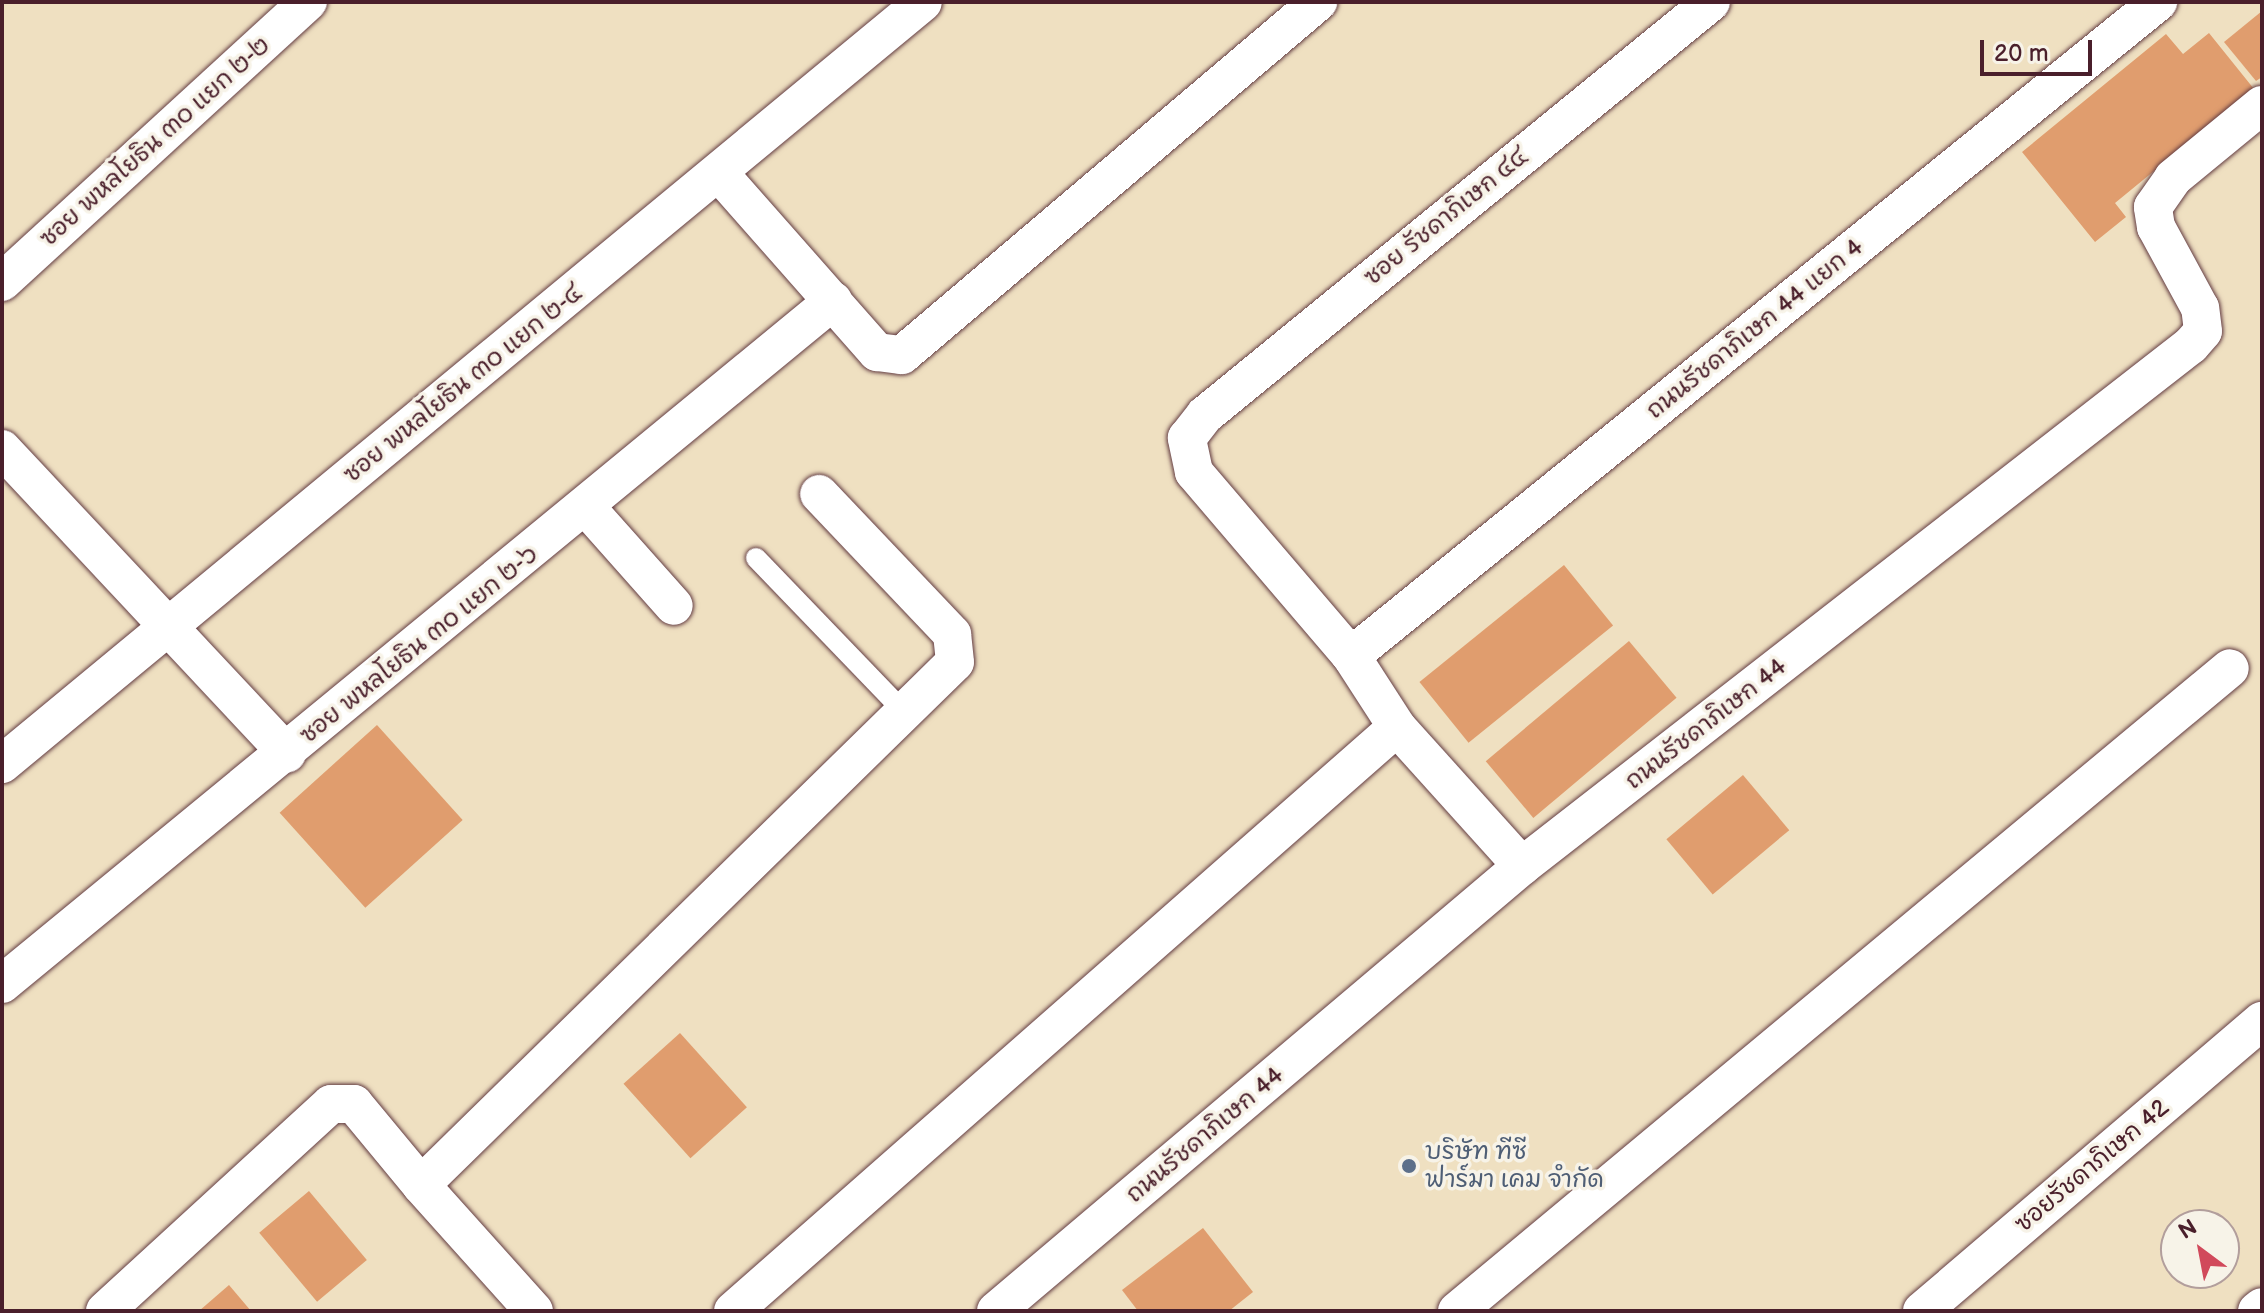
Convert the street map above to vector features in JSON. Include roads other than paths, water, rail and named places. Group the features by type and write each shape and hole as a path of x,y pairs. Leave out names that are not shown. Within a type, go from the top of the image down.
{"street":[{"name":"ซอย พหลโยธิน ๓๐ แยก ๒-๒","path":"2,282 308,2"},
{"name":"ซอย พหลโยธิน ๓๐ แยก ๒-๔","path":"2,764 923,2"},
{"path":"719,173 877,352 902,355 1318,2"},
{"name":"ซอย รัชดาภิเษก ๔๔","path":"1351,656 1194,472 1187,438 1205,415 1711,2"},
{"name":"ถนนรัชดาภิเษก 44 แยก 4","path":"1351,656 2158,2"},
{"name":"ถนนรัชดาภิเษก 44","path":"996,1311 1522,866 2191,345 2203,331 2200,308 2156,227 2153,207 2173,178 2262,105"},
{"name":"ซอย พหลโยธิน ๓๐ แยก ๒-๖","path":"2,984 287,754 833,301"},
{"path":"2,449 287,754"},
{"path":"421,1185 904,712 959,650 819,494"},
{"path":"586,507 674,606"},
{"path":"1351,656 1397,727 1522,866"},
{"path":"1457,1311 2230,668"},
{"path":"733,1311 1397,727"},
{"name":"ซอยรัชดาภิเษก 42","path":"1922,1311 2262,1021"},
{"path":"105,1311 331,1104 354,1104 421,1185 534,1311"},
{"path":"2257,1311 2262,1307"}],"lane":[{"path":"756,558 904,712"}],"place":[{"name":"บริษัท ทีซี ฟาร์มา เคม จำกัด","path":"1409,1166"}]}
